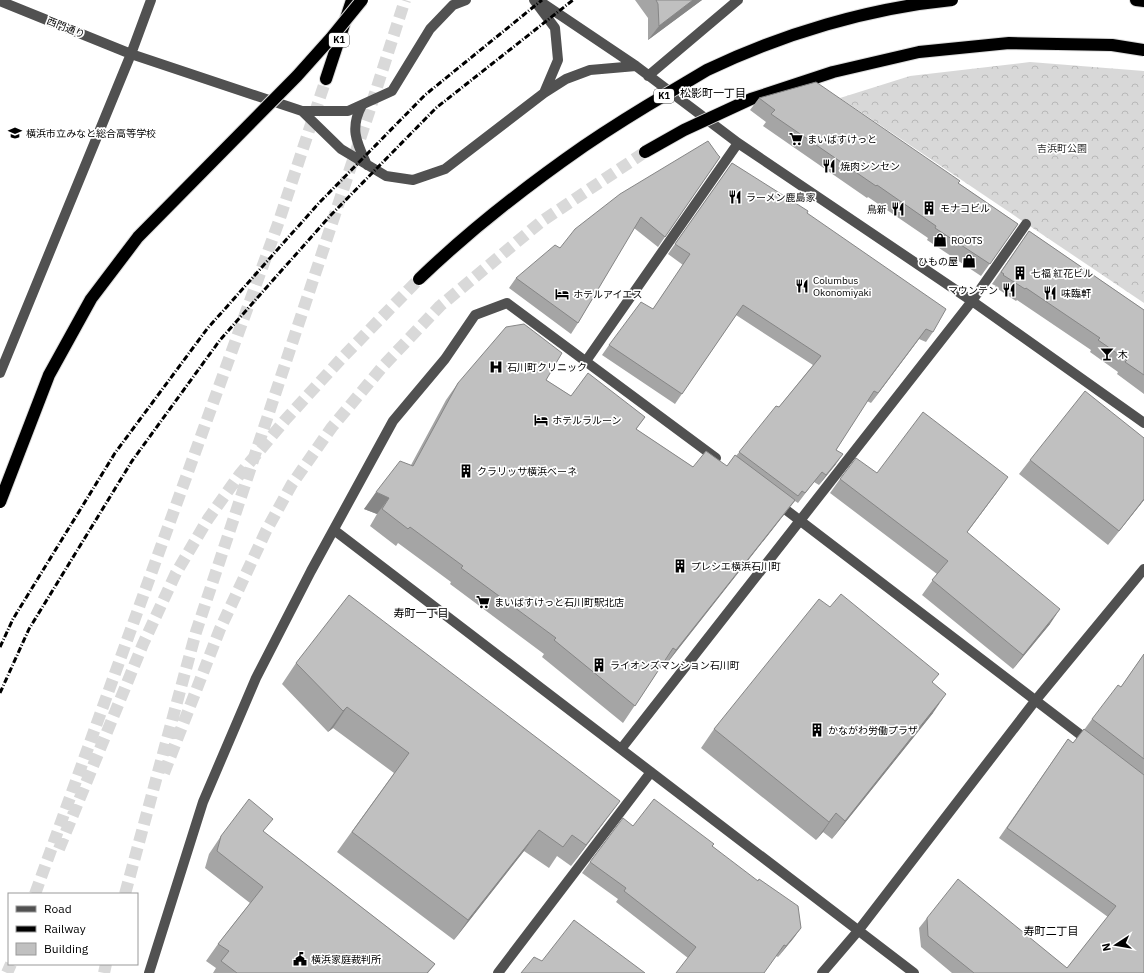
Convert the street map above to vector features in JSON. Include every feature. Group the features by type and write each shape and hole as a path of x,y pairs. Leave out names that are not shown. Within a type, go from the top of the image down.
{"highway":[{"name":"K1","path":"326,80 352,0"},
{"path":"0,502 49,375 91,299 138,237 296,76 331,38 362,0"},
{"name":"K1","path":"419,279 496,210 554,167 623,120 706,71 771,43 846,18 930,2 952,0"},
{"path":"1136,0 1144,1"},
{"path":"645,152 684,130 751,99 833,72 919,52 1009,43 1112,45 1144,50"}],"street":[{"path":"0,372 132,54 151,0"},
{"path":"302,111 348,111 392,91 430,29 453,5 466,0"},
{"path":"534,0 555,28 558,60 544,93"},
{"path":"538,0 636,66 738,143 972,301 1144,423"},
{"path":"648,76 738,0"},
{"name":"西門通り","path":"0,1 132,54 302,111"},
{"path":"302,111 341,149 386,176 413,180 445,169 544,93 566,79 590,70 636,66"},
{"path":"362,105 357,114 355,127 356,141 367,165"},
{"path":"586,361 738,143"},
{"path":"621,749 972,301 1026,224"},
{"path":"149,973 203,802 256,678 311,571 394,421 445,359 476,315 507,303 724,464"},
{"path":"768,497 1100,750"},
{"path":"334,530 914,973"},
{"path":"822,973 858,931 1035,701 1144,569"},
{"path":"498,973 651,772"}],"green space":[{"name":"吉浜町公園","path":"1030,62 1144,71 1144,303 840,98 910,76"}],"building":[{"path":"656,0 693,0 659,26 658,4"},
{"path":"816,82 960,181 958,183 1018,224 990,264 935,228 936,226 771,114 775,110 759,98"},
{"path":"708,141 720,157 665,237 641,217 578,323 516,278 555,245 560,248 575,229 620,194"},
{"path":"732,163 808,211 807,213 946,309 933,332 926,329 878,393 874,391 836,450 843,454 826,475 822,472 805,493 802,491 798,496 739,452 776,406 779,407 821,356 743,305 682,394 609,345 641,302 653,309 690,254 675,244"},
{"path":"1029,231 1144,310 1144,375 1125,362 1127,360 1098,340 1100,338 1026,288 1025,289 1003,275 1004,274 1001,272"},
{"path":"524,324 562,353 546,380 571,396 588,373 645,417 636,429 693,467 706,451 727,466 735,455 795,500 676,650 673,648 635,706 554,640 556,638 461,568 463,566 410,527 408,529 382,509 389,498 376,492 400,461 413,466 458,383 506,327"},
{"path":"1085,391 1144,438 1144,499 1119,531 1030,460"},
{"path":"923,412 1008,477 967,532 1060,609 1023,655 932,580 948,561 840,479 856,458 877,473"},
{"name":"かながわ労働プラザ","path":"841,594 939,674 932,682 946,694 845,821 836,813 829,822 714,729 819,599 830,607"},
{"path":"349,595 620,801 586,845 572,835 563,847 539,830 468,920 352,832 409,753 347,707 343,711 296,663"},
{"path":"1144,654 1144,759 1092,719 1118,685 1121,687"},
{"path":"1084,729 1144,775 1144,973 974,973 928,936 927,918 958,879 1067,968 1116,906 1007,828 1068,739 1073,743"},
{"path":"249,799 273,819 263,831 435,964 427,973 237,973 221,961 229,951 218,944 263,887 217,851 221,836"},
{"path":"654,799 714,844 712,846 758,881 759,879 798,906 801,928 786,946 784,945 764,973 676,973 696,947 624,891 626,888 590,862 623,818 633,826"},
{"path":"574,920 645,973 521,973 534,957 542,961"}],"tunnel":[{"path":"125,893 196,632 405,0"},
{"path":"35,893 279,221 326,79"},
{"path":"164,773 220,629 266,531 292,484 332,427 384,365 440,306 542,221 645,152"},
{"path":"59,849 143,644 176,573 208,519 240,474 286,419 341,359 419,279"},
{"path":"7,973 11,965"},
{"path":"104,973 106,965"}],"railway":[{"path":"0,647 13,619 115,453 207,329 318,204 425,95 542,0"},
{"path":"0,693 29,629 132,461 220,340 329,217 436,108 573,0"}],"place":[{"name":"横浜市立みなと総合高等学校","path":"15,133"},
{"name":"まいばすけっと","path":"796,139"},
{"name":"焼肉シンセン","path":"829,166"},
{"name":"ラーメン鹿島家","path":"735,197"},
{"name":"モナコビル","path":"929,208"},
{"name":"鳥新","path":"898,209"},
{"name":"ROOTS","path":"940,240"},
{"name":"ひもの屋","path":"969,261"},
{"name":"七福 紅花ビル","path":"1020,273"},
{"name":"Columbus Okonomiyaki","path":"802,286"},
{"name":"マウンテン","path":"1009,290"},
{"name":"味臨軒","path":"1050,293"},
{"name":"ホテルアイエス","path":"562,294"},
{"name":"木","path":"1107,354"},
{"name":"石川町クリニック","path":"496,367"},
{"name":"ホテルラルーン","path":"541,420"},
{"name":"クラリッサ横浜ベーネ","path":"466,471"},
{"name":"プレシエ横浜石川町","path":"680,566"},
{"name":"まいばすけっと石川町駅北店","path":"483,602"},
{"name":"ライオンズマンション石川町","path":"599,665"},
{"name":"かながわ労働プラザ","path":"817,730"},
{"name":"横浜家庭裁判所","path":"300,959"}],"district":[{"name":"松影町一丁目","path":"713,93"},
{"name":"寿町一丁目","path":"421,613"},
{"name":"寿町二丁目","path":"1051,931"}]}
